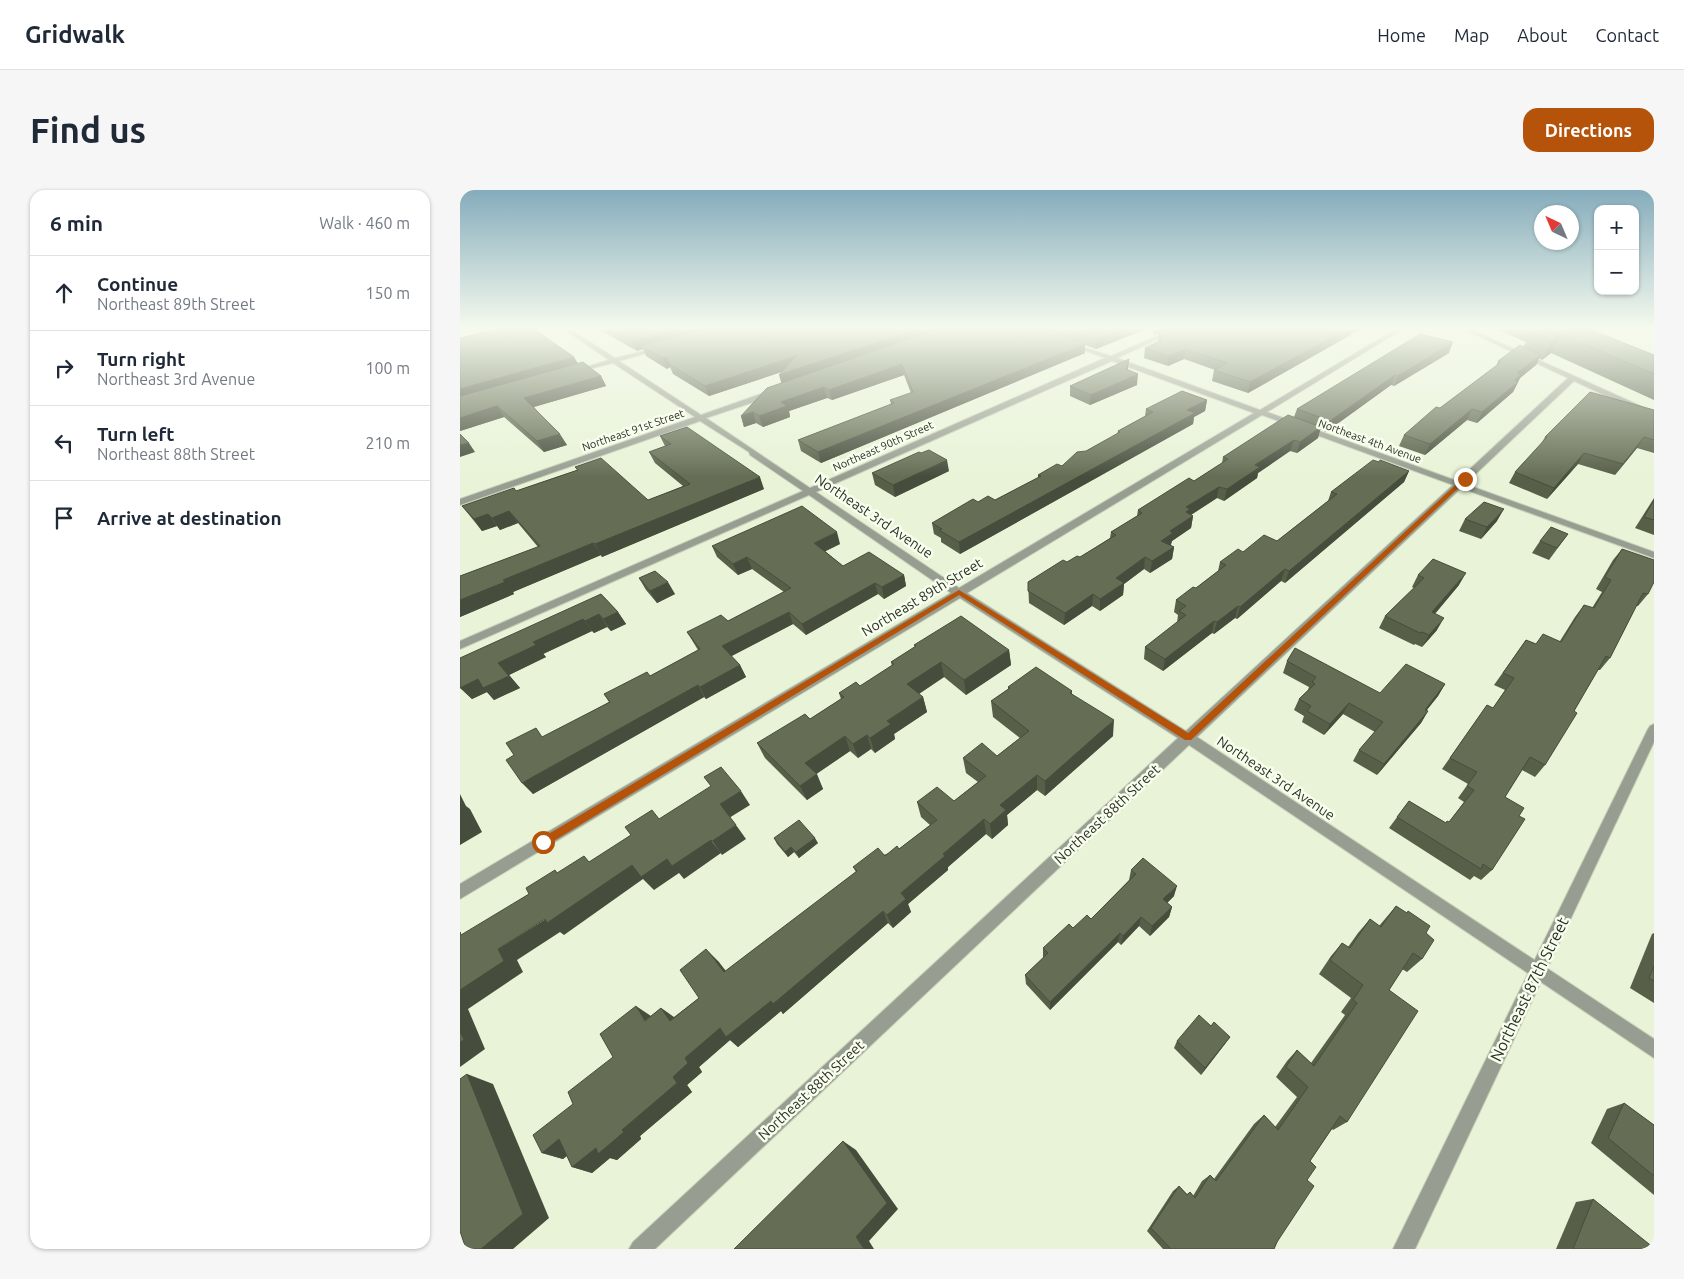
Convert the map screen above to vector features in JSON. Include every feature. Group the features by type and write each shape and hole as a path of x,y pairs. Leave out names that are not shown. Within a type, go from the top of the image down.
{"street":[{"name":"Northeast 3rd Avenue","path":"641,378 959,592 1188,738 1654,1049"},
{"name":"Northeast 90th Street","path":"460,645 1064,378"},
{"name":"Northeast 4th Avenue","path":"1165,378 1654,555"},
{"name":"Northeast 89th Street","path":"460,892 1316,378"},
{"name":"Northeast 88th Street","path":"640,1249 1573,378"},
{"path":"1574,378 1654,415"},
{"name":"Northeast 91st Street","path":"460,502 783,389"},
{"name":"Northeast 87th Street","path":"1404,1249 1654,729"}],"building":[{"path":"460,378 498,378 460,389"},
{"path":"524,378 593,378 524,398 560,434 537,441 497,406 460,418 460,396"},
{"path":"693,378 728,378 705,386"},
{"path":"795,378 862,378 829,390 824,387 781,402 787,406 759,416 753,412 741,416 767,388"},
{"path":"908,378 1000,378 818,452 798,440 894,403 890,400 913,392"},
{"path":"1087,378 1128,378 1091,395 1070,386"},
{"path":"1239,378 1257,378 1250,382"},
{"path":"1347,378 1390,378 1330,421 1297,409"},
{"path":"1479,378 1517,378 1515,380 1518,382 1482,412 1472,409 1430,444 1404,435 1436,407 1440,408"},
{"path":"1182,391 1207,400 1187,410 1195,413 959,542 939,530 942,529 932,523 973,499 978,502 988,496 995,500 1041,476 1038,475 1057,464 1062,466 1077,452 1086,451 1120,432 1118,431 1153,412 1146,409"},
{"path":"1590,392 1654,410 1654,440 1644,437 1623,464 1584,453 1554,488 1515,472 1547,437 1545,437"},
{"path":"1288,415 1321,427 1300,442 1294,440 1255,465 1260,467 1227,489 1219,487 1186,507 1190,509 1186,512 1193,516 1170,531 1173,533 1161,541 1174,547 1152,561 1145,557 1116,578 1124,583 1100,599 1093,594 1065,613 1028,591 1028,582 1063,560 1067,562 1077,556 1080,557 1116,535 1111,532 1142,513 1138,510 1189,478 1194,481 1228,459 1223,457"},
{"path":"687,427 760,477 595,544 593,543 460,600 460,576 540,546 509,511 492,518 488,514 474,519 462,506 514,488 516,491 578,470 575,467 601,458 648,500 690,484 649,452 671,444 660,436"},
{"path":"460,434 469,443 460,445"},
{"path":"929,450 947,460 893,485 872,473 919,452"},
{"path":"1373,460 1379,462 1380,460 1409,471 1289,571 1285,569 1240,607 1238,606 1217,622 1214,621 1165,659 1145,647 1186,615 1179,611 1186,606 1176,600 1193,587 1196,588 1226,565 1220,562 1238,549 1243,552 1264,535 1277,541 1337,494 1331,492"},
{"path":"1654,500 1654,520 1644,517"},
{"path":"1484,502 1504,509 1487,527 1465,519"},
{"path":"802,506 837,532 814,543 843,566 869,552 904,575 882,587 875,583 802,624 789,612 722,646 740,665 700,687 698,685 522,783 506,760 514,755 506,743 536,728 542,737 610,702 604,694 647,672 650,676 700,649 687,632 721,615 728,621 791,588 747,557 733,564 712,546"},
{"path":"1551,527 1568,534 1557,548 1540,541"},
{"path":"1622,549 1654,560 1654,582 1648,594 1643,593 1610,658 1606,656 1574,711 1577,713 1545,765 1530,757 1505,797 1524,808 1519,816 1525,819 1492,870 1483,864 1481,869 1397,817 1409,801 1446,823 1447,821 1449,822 1474,790 1467,786 1477,772 1450,758 1487,705 1493,708 1514,678 1503,673 1526,640 1536,644 1543,634 1561,642 1584,605 1594,608 1611,580 1605,577"},
{"path":"1433,559 1466,573 1432,612 1444,618 1429,635 1420,633 1385,616 1424,578 1418,575"},
{"path":"655,571 668,582 650,591 639,578"},
{"path":"601,594 618,612 603,619 599,614 585,621 583,619 533,642 536,645 498,663 509,676 483,688 478,679 460,688 460,658"},
{"path":"961,616 1009,650 964,680 941,662 907,684 923,697 887,721 891,724 870,738 867,735 853,744 845,736 805,763 817,774 800,786 757,743 805,714 810,719 844,697 839,693 856,682 860,686 894,664 891,662 916,646 914,645"},
{"path":"1295,648 1380,693 1406,664 1445,684 1425,710 1428,711 1384,764 1359,750 1383,722 1349,703 1330,724 1307,711 1311,706 1299,699 1315,684 1312,682 1316,677 1287,661"},
{"path":"1036,667 1072,691 1070,693 1114,720 1045,781 1037,775 1000,805 1006,810 990,824 984,819 943,854 945,856 901,893 906,899 887,915 883,911 773,1004 771,1001 726,1037 720,1028 685,1058 688,1063 673,1077 677,1083 622,1130 624,1132 598,1154 596,1148 572,1167 559,1139 542,1153 533,1135 573,1104 568,1092 613,1057 600,1034 636,1006 645,1021 661,1008 670,1021 699,998 680,970 706,949 724,972 857,871 853,867 878,848 885,856 897,846 899,849 937,820 917,802 937,787 954,801 986,776 963,758 982,743 997,756 1029,731 991,701"},
{"path":"721,767 741,791 720,804 736,825 672,866 667,859 641,877 632,865 547,923 545,919 498,949 504,961 460,990 460,932 461,935 529,894 526,888 555,870 557,873 584,856 589,862 631,835 625,827 652,810 659,819 711,786 704,777"},
{"path":"799,820 815,838 796,852 791,847 785,852 774,838"},
{"path":"1143,858 1177,886 1163,899 1172,907 1152,926 1141,917 1123,936 1120,933 1050,1002 1025,975 1048,953 1043,948 1069,924 1073,928 1087,915 1091,919 1136,874 1131,870"},
{"path":"1396,906 1407,913 1408,911 1430,926 1426,933 1434,940 1422,959 1413,953 1389,990 1418,1011 1347,1122 1340,1116 1310,1161 1316,1167 1307,1180 1314,1186 1274,1249 1171,1249 1151,1228 1179,1186 1187,1195 1190,1192 1195,1198 1210,1175 1216,1181 1264,1115 1278,1130 1308,1087 1286,1067 1297,1050 1314,1066 1357,1003 1353,1000 1363,985 1330,960 1342,943 1350,948 1370,919 1381,927"},
{"path":"1654,966 1654,981 1649,978"},
{"path":"1199,1015 1211,1026 1214,1022 1230,1037 1205,1068 1177,1041"},
{"path":"460,1031 464,1040 460,1042"},
{"path":"467,1074 523,1214 481,1249 466,1249 460,1231 460,1079"},
{"path":"1624,1103 1654,1125 1654,1176 1608,1138"},
{"path":"843,1141 887,1203 856,1237 864,1249 734,1249"},
{"path":"1593,1199 1654,1248 1654,1249 1573,1249"}],"route":[{"path":"543,842 959,592 1188,738 1465,479"}]}
